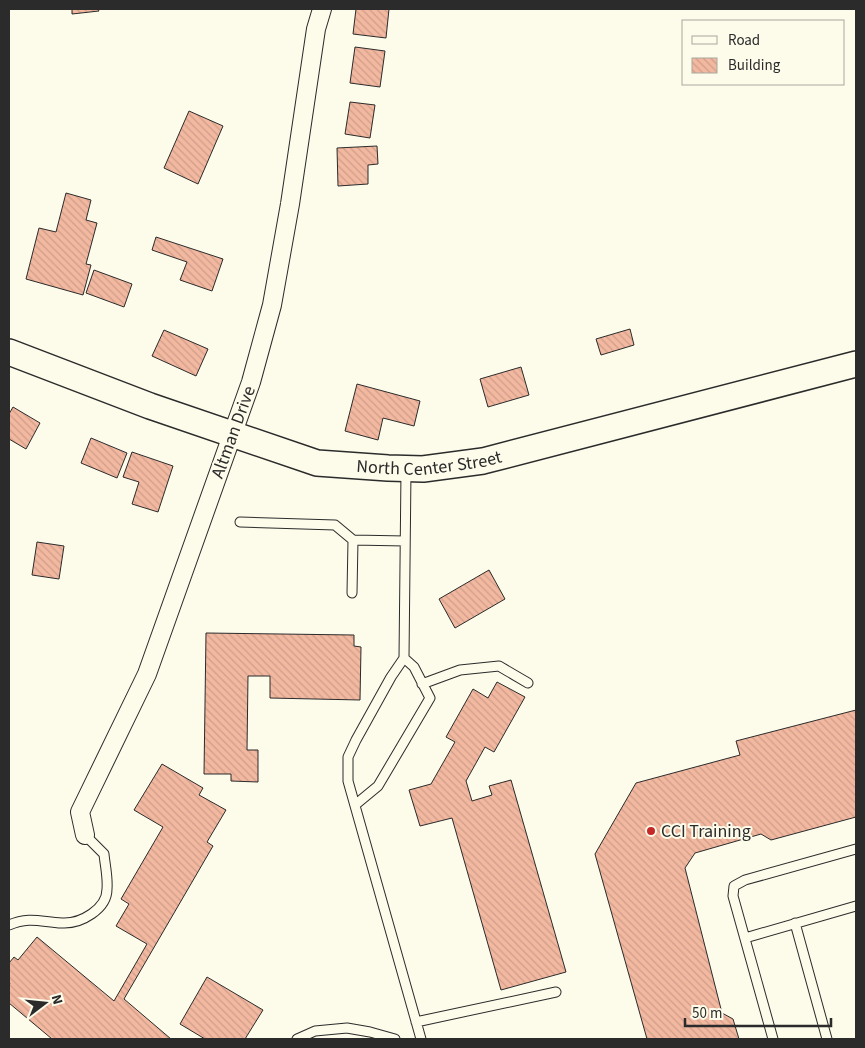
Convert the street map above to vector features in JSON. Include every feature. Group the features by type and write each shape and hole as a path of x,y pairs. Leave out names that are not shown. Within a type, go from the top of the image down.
{"main road":[{"name":"North Center Street","path":"9,352 150,406 317,464 423,469 483,461 856,364"}],"street":[{"name":"Altman Drive","path":"85,835 80,812 146,674 251,382 272,305 290,204 316,29 322,9"}],"lane":[{"path":"406,468 404,658 391,677 356,740 348,758 348,781 421,1039"},
{"path":"240,522 335,525 353,540 405,541"},
{"path":"352,594 353,540"},
{"path":"354,805 378,786 430,698 414,668 404,658"},
{"path":"422,684 460,670 498,666 528,683"},
{"path":"9,925 17,921 33,919 63,923 78,921 91,915 102,904 108,890 104,854 85,835"},
{"path":"773,1039 733,896 734,886 744,880 856,849"},
{"path":"745,938 856,906"},
{"path":"795,923 827,1039"},
{"path":"416,1022 556,992"},
{"path":"297,1039 315,1031 347,1028 395,1039"}],"building":[{"path":"72,9 98,9 99,11 72,14"},
{"path":"356,9 389,9 386,38 353,34"},
{"path":"355,47 385,51 380,87 350,83"},
{"path":"350,102 375,105 370,138 345,134"},
{"path":"189,111 223,126 198,184 164,168"},
{"path":"377,146 378,164 368,165 368,184 338,186 337,148"},
{"path":"66,193 91,200 86,220 97,223 86,264 91,265 83,295 26,279 39,228 56,232"},
{"path":"156,237 223,259 212,291 180,280 187,262 152,250"},
{"path":"94,270 132,284 124,307 86,293"},
{"path":"630,329 634,345 601,355 596,339"},
{"path":"164,330 208,349 196,376 152,356"},
{"path":"521,367 529,395 488,407 480,379"},
{"path":"357,384 420,401 414,426 383,418 378,440 345,431"},
{"path":"13,407 40,423 26,449 9,439 9,414"},
{"path":"91,438 127,453 117,478 81,463"},
{"path":"132,452 173,466 158,512 132,504 139,482 123,477"},
{"path":"37,542 64,546 59,579 32,575"},
{"path":"489,570 505,599 455,628 439,599"},
{"path":"206,633 354,635 354,646 361,647 360,700 270,698 270,676 248,676 247,750 258,750 258,782 231,781 231,774 204,774"},
{"path":"497,682 525,697 494,752 485,747 466,781 472,801 492,795 489,786 511,780 566,972 501,990 452,818 420,826 409,790 431,784 455,742 446,737 473,689 488,698"},
{"path":"856,710 856,817 771,840 761,834 695,853 685,868 722,1013 733,1019 739,1039 647,1039 595,854 636,783 740,755 736,741"},
{"path":"162,764 203,788 199,795 226,810 207,842 213,846 124,999 171,1039 52,1039 9,1003 9,963 14,957 18,960 37,937 114,1001 147,944 116,926 129,904 121,899 163,827 134,810"},
{"path":"207,977 263,1010 245,1039 205,1039 180,1024"}],"place":[{"name":"CCI Training","path":"651,831"}]}
